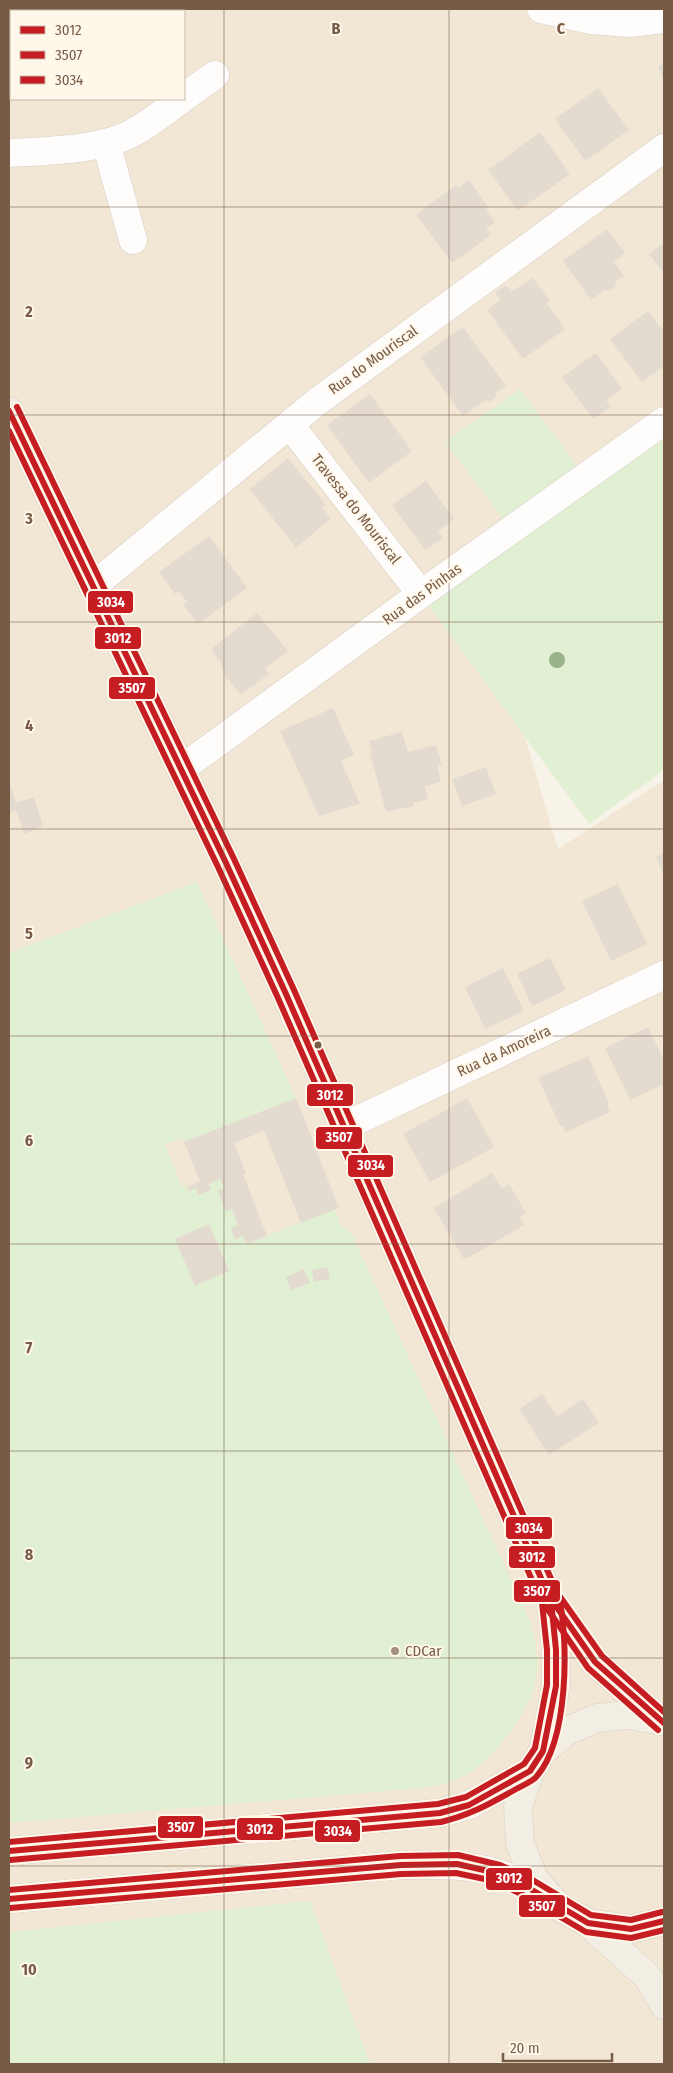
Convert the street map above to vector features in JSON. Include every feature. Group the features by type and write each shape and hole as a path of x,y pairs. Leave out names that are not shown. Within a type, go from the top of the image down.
{"main road":[{"path":"9,411 181,769 282,985 551,1601 595,1662 662,1722"},
{"path":"551,1601 556,1650 556,1686 537,1761 518,1807 520,1844 534,1879 559,1906 588,1923 648,1977 664,2005"},
{"path":"537,1761 567,1731 597,1718 628,1715 662,1722"},
{"path":"588,1923 631,1929 664,1920"}],"street":[{"path":"541,9 591,20 629,23 664,19"},
{"path":"185,97 215,75"},
{"path":"9,153 52,151 106,143 133,133 180,100"},
{"path":"106,143 133,240"},
{"name":"Rua do Mouriscal","path":"93,586 334,390 664,148"},
{"name":"Rua das Pinhas","path":"181,769 421,594 664,421"},
{"name":"Travessa do Mouriscal","path":"290,425 421,594"},
{"name":"Rua da Amoreira","path":"343,1127 664,974"},
{"path":"9,1850 440,1813 469,1805 537,1761"},
{"path":"9,1899 400,1865 457,1864 497,1873 527,1887 559,1906"}],"shaded area":[{"path":"9,9 664,9 664,448 478,578 558,849 664,780 664,2064 9,2064"}],"green space":[{"path":"520,389 579,468 505,521 445,442"},
{"path":"664,435 664,770 589,824 429,606"},
{"path":"197,882 296,1098 184,1142 182,1138 165,1144 181,1186 186,1185 189,1191 196,1188 199,1195 211,1190 209,1184 220,1179 224,1188 218,1191 226,1211 232,1209 238,1225 231,1228 235,1239 243,1236 246,1244 335,1209 340,1224 351,1232 529,1619 537,1651 536,1679 527,1705 519,1719 491,1755 472,1771 436,1786 9,1823 9,953"},
{"path":"310,1901 370,2064 9,2064 9,1932"}],"building":[{"path":"664,64 664,84 658,66"},
{"path":"598,88 629,130 585,161 555,119"},
{"path":"540,132 570,174 518,211 488,170"},
{"path":"469,180 489,208 486,210 495,222 486,229 491,235 452,263 416,214 456,185 458,188"},
{"path":"607,229 625,253 614,262 624,276 615,282 617,285 608,292 606,289 591,300 563,261"},
{"path":"664,243 664,274 649,254"},
{"path":"533,278 550,301 547,304 565,329 523,359 487,310 500,300 495,293 506,285 511,292"},
{"path":"648,311 664,332 664,366 642,382 610,339"},
{"path":"463,327 506,386 495,394 497,396 490,402 487,399 463,416 420,357"},
{"path":"596,353 622,389 606,400 611,406 593,419 562,377"},
{"path":"370,394 412,451 369,483 327,425"},
{"path":"288,458 326,505 322,508 331,518 296,548 250,489"},
{"path":"426,481 454,519 438,531 443,538 425,550 392,505"},
{"path":"209,536 247,588 198,624 183,604 187,602 179,591 175,594 159,572"},
{"path":"257,613 288,651 265,669 269,674 241,695 222,672 224,670 220,664 222,664 211,649"},
{"path":"333,708 354,755 341,761 360,804 319,816 280,731"},
{"path":"402,732 408,752 436,745 442,765 437,765 441,782 425,786 428,799 413,803 414,806 386,812 370,753 372,752 369,741"},
{"path":"486,767 496,794 462,806 452,779"},
{"path":"9,782 16,803 34,797 43,826 24,834 16,810 9,813"},
{"path":"664,853 664,875 656,857"},
{"path":"618,884 647,944 611,961 582,901"},
{"path":"550,958 566,990 532,1006 517,974"},
{"path":"503,968 524,1011 485,1029 465,987"},
{"path":"648,1027 664,1060 664,1084 630,1100 605,1048"},
{"path":"588,1056 609,1104 607,1105 610,1112 566,1132 562,1125 560,1126 538,1078"},
{"path":"296,1098 339,1208 301,1223 264,1131 234,1143 246,1173 243,1174 267,1236 246,1244 243,1236 235,1239 231,1228 238,1225 232,1209 226,1211 218,1191 224,1188 220,1179 209,1184 211,1190 198,1195 196,1188 188,1191 187,1187 200,1181 184,1142"},
{"path":"467,1098 494,1147 430,1182 403,1134"},
{"path":"492,1173 502,1188 509,1184 526,1213 519,1217 524,1225 468,1258 463,1258 434,1208"},
{"path":"209,1224 229,1271 195,1286 175,1239"},
{"path":"327,1267 330,1279 314,1282 312,1270"},
{"path":"304,1269 310,1283 291,1290 286,1277"},
{"path":"542,1394 557,1416 583,1399 599,1423 549,1455 519,1409"}],"transit line":[{"name":"3034","path":"10,1860 441,1822 462,1816 490,1804 537,1776 547,1760 555,1739 560,1716 565,1664 559,1597 294,990 234,859 17,407"},
{"name":"3012","path":"9,411 226,863 286,994 551,1601 556,1650 556,1686 543,1751 530,1771 469,1805 440,1813 9,1851"},
{"name":"3507","path":"9,431 218,867 278,998 542,1603 547,1650 547,1685 535,1748 524,1764 466,1797 438,1804 9,1842"},
{"name":"3034","path":"556,1591 602,1656 664,1712"},
{"name":"3012","path":"549,1596 595,1662 664,1723"},
{"name":"3507","path":"542,1601 588,1668 658,1730"},
{"name":"3034","path":"9,1890 400,1856 458,1855 500,1865 531,1879 591,1915 631,1920 662,1912"},
{"name":"3012","path":"9,1899 401,1865 457,1864 497,1873 527,1887 588,1923 631,1929 664,1921"},
{"name":"3507","path":"10,1908 401,1874 456,1873 494,1881 523,1895 586,1932 631,1938 664,1930"}],"place":[{"name":"CDCar","path":"395,1651"}]}
